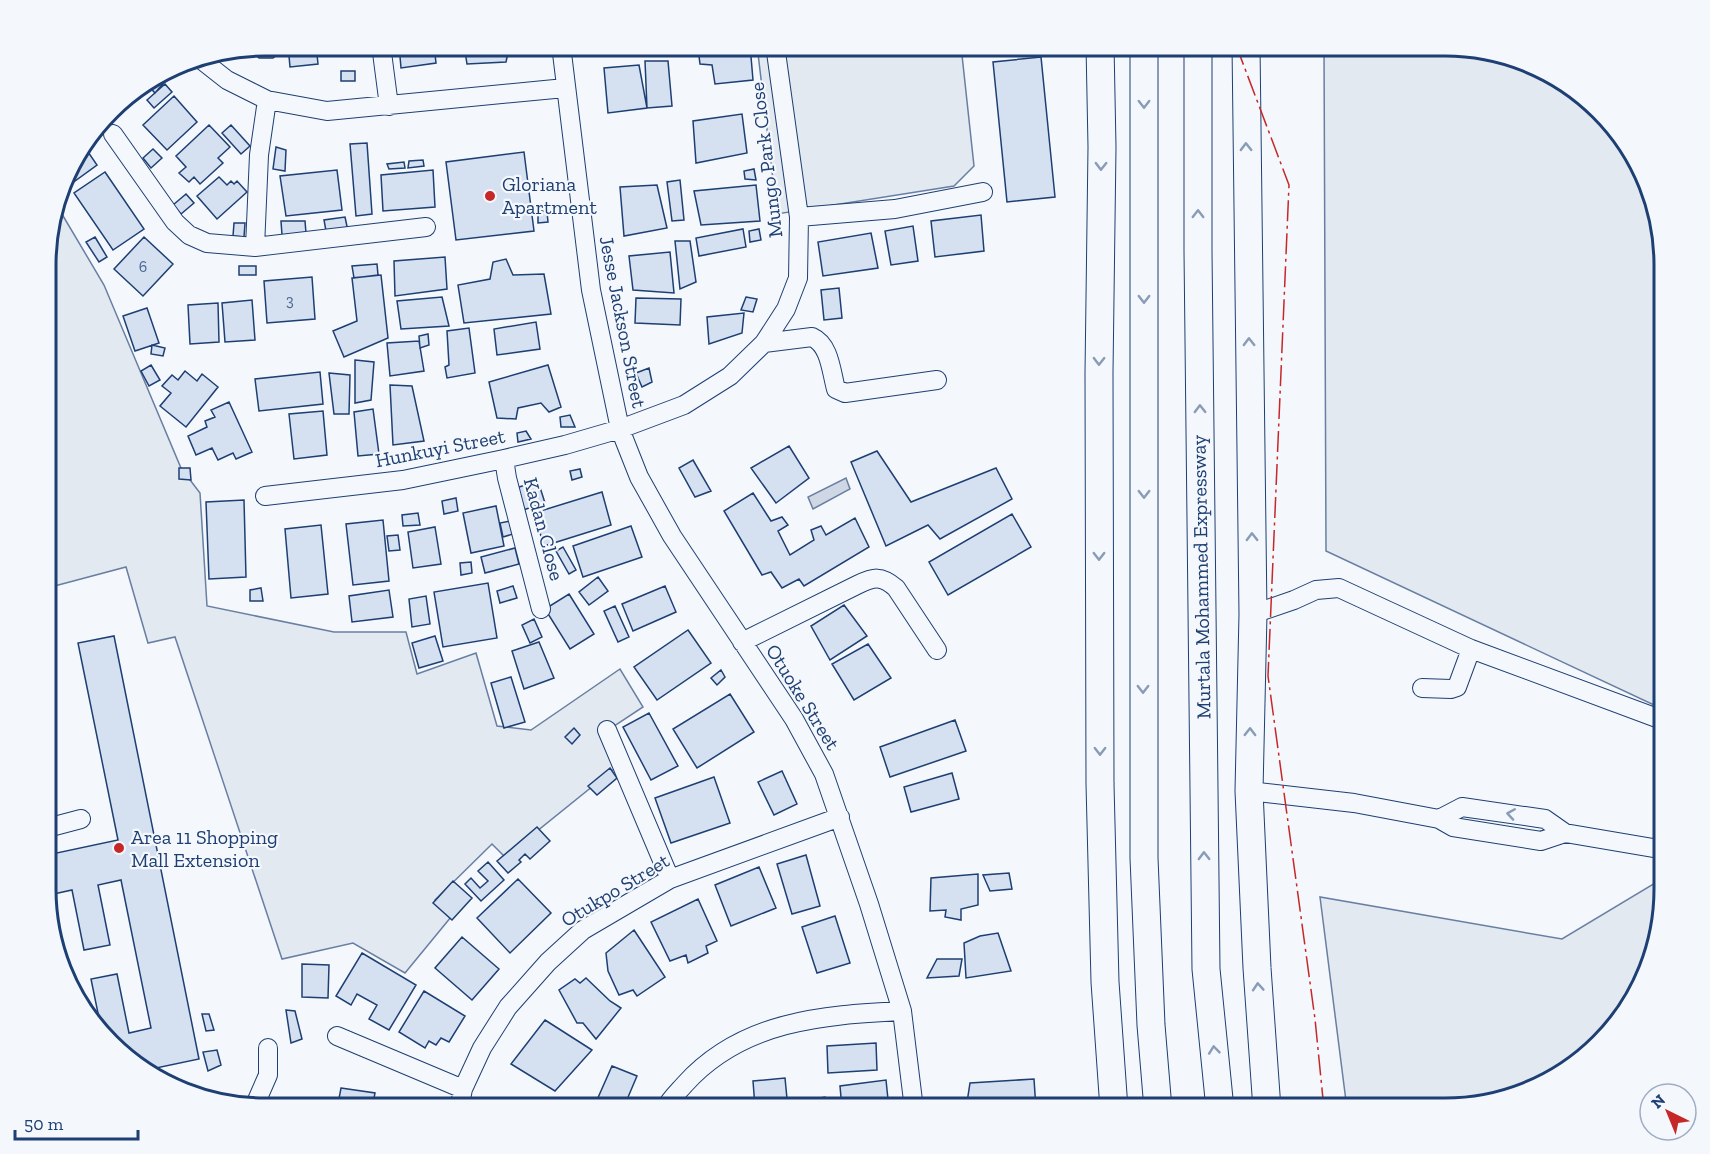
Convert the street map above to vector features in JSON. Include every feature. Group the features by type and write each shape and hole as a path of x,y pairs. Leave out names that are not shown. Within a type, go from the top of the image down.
{"highway":[{"path":"1100,56 1102,147 1099,373 1100,784 1105,982 1113,1098"},
{"path":"1144,56 1144,858 1151,1024 1157,1098"},
{"name":"Murtala Mohammed Expressway","path":"1198,56 1206,969 1219,1098"},
{"path":"1246,56 1253,614 1249,791 1257,968 1266,1098"}],"street":[{"path":"382,56 389,106"},
{"name":"Jesse Jackson Street","path":"562,56 591,290 620,429"},
{"name":"Mungo Park Close","path":"620,429 684,405 730,376 764,343 786,309 798,278 799,217 777,56"},
{"path":"206,64 227,80 267,100 327,111 565,88"},
{"path":"255,247 259,155 267,100"},
{"path":"113,134 175,222 189,235 207,243 255,247 426,227"},
{"path":"799,217 895,209 983,192"},
{"path":"764,343 812,337 819,340 825,347 836,389 845,393 937,380"},
{"name":"Hunkuyi Street","path":"265,496 403,480 504,459 620,429"},
{"name":"Otuoke Street","path":"620,429 639,477 672,536 794,719 824,774 902,1011 913,1098"},
{"name":"Kadan Close","path":"504,459 541,609"},
{"path":"742,642 857,585 880,578 887,580 896,588 937,650"},
{"path":"1253,614 1316,590 1339,588 1471,649 1654,717"},
{"path":"1422,688 1451,689 1457,687 1471,649"},
{"path":"607,730 670,879"},
{"path":"1249,791 1354,803 1439,819 1462,807 1545,819 1564,833 1654,848"},
{"name":"Otukpo Street","path":"461,1098 482,1048 508,1007 548,962 583,930 670,879 840,817"},
{"path":"56,826 81,819"},
{"path":"674,1098 699,1068 730,1046 781,1025 839,1014 902,1011"},
{"path":"337,1036 463,1089"},
{"path":"258,1098 268,1075 268,1048"}],"shaded area":[{"path":"758,56 962,56 974,166 954,186 777,214"},
{"path":"1324,56 1460,56 1513,67 1538,77 1583,107 1611,137 1627,160 1639,184 1650,223 1654,250 1654,705 1326,551"},
{"path":"62,214 104,285 181,468 200,493 207,606 334,632 406,632 417,674 476,653 497,726 531,730 620,669 643,707 614,726 619,765 505,857 492,844 435,900 451,917 405,973 353,943 282,959 175,637 148,643 126,567 56,586 56,264 57,237"},
{"path":"846,478 850,489 813,509 808,497"},
{"path":"1654,884 1650,931 1633,982 1611,1017 1593,1037 1550,1071 1513,1087 1460,1098 1346,1098 1320,897 1562,939"}],"building":[{"path":"257,56 276,56 273,58"},
{"path":"289,56 317,56 318,64 290,67"},
{"path":"400,56 435,56 436,63 401,68"},
{"path":"466,56 507,56 506,62 467,64"},
{"path":"699,56 751,56 753,80 715,84 712,65 700,64"},
{"path":"1041,57 1055,197 1007,202 993,62"},
{"path":"645,61 668,61 672,106 647,108"},
{"path":"639,65 647,108 608,113 604,68"},
{"path":"341,71 355,71 355,81 341,81"},
{"path":"166,80 155,93 151,89"},
{"path":"165,84 172,92 154,108 147,100"},
{"path":"174,96 197,122 167,150 143,125"},
{"path":"742,114 747,153 696,163 693,121"},
{"path":"209,125 230,147 218,158 223,163 200,184 194,177 189,182 179,173 186,167 176,156"},
{"path":"231,125 250,146 241,154 222,133"},
{"path":"367,143 372,214 356,216 350,144"},
{"path":"276,147 286,150 285,171 273,169"},
{"path":"153,149 162,158 151,168 143,158"},
{"path":"88,152 97,165 71,184"},
{"name":"Gloriana Apartment","path":"524,152 534,231 456,240 446,162"},
{"path":"423,160 424,166 408,168 409,161"},
{"path":"404,162 405,168 389,169 387,164"},
{"path":"754,169 756,180 745,179 744,171"},
{"path":"337,170 342,210 286,216 280,176"},
{"path":"433,170 435,207 383,211 381,175"},
{"path":"105,172 144,229 113,250 74,193"},
{"path":"219,177 227,185 231,181 234,184 237,181 247,192 217,219 197,196"},
{"path":"680,180 684,220 672,221 667,182"},
{"path":"657,185 667,228 624,236 620,187"},
{"path":"756,185 760,221 701,225 694,191"},
{"path":"186,194 194,203 181,214 173,205"},
{"path":"538,210 547,212 548,222 538,223"},
{"path":"981,215 984,251 935,257 931,221"},
{"path":"345,217 348,231 326,231 324,220"},
{"path":"281,221 305,221 306,233 282,235"},
{"path":"234,223 245,223 244,237 233,236"},
{"path":"913,226 918,261 891,265 885,231"},
{"path":"743,229 746,247 699,256 696,238"},
{"path":"759,229 761,240 750,242 749,231"},
{"path":"871,233 878,268 823,276 818,242"},
{"path":"95,237 107,257 99,262 86,242"},
{"path":"144,237 173,264 143,296 114,269"},
{"path":"675,241 690,241 696,282 680,289"},
{"path":"670,252 674,293 633,290 629,256"},
{"path":"445,257 447,289 395,296 394,261"},
{"path":"506,259 513,275 544,274 551,314 464,323 458,285 490,279 493,262"},
{"path":"377,264 378,275 354,278 352,266"},
{"path":"239,266 256,266 256,275 239,275"},
{"path":"381,275 388,338 344,357 333,331 357,321 352,278"},
{"path":"312,277 315,319 267,323 264,281"},
{"path":"839,288 842,318 824,320 821,290"},
{"path":"442,297 449,326 401,329 397,301"},
{"path":"746,297 757,299 753,312 741,310"},
{"path":"636,298 681,299 680,325 635,323"},
{"path":"252,300 255,340 225,342 222,303"},
{"path":"218,303 219,342 190,344 188,305"},
{"path":"147,308 159,343 135,351 123,316"},
{"path":"744,313 742,333 709,344 707,317"},
{"path":"536,322 540,349 497,355 494,329"},
{"path":"469,328 475,373 447,378 445,367 449,365 447,331"},
{"path":"428,334 429,345 420,348 419,336"},
{"path":"419,341 424,371 390,376 387,343"},
{"path":"152,345 165,348 163,356 151,354"},
{"path":"355,360 374,362 371,400 355,403"},
{"path":"151,365 160,380 149,386 141,371"},
{"path":"548,365 561,407 549,412 541,403 518,408 516,419 497,418 489,382"},
{"path":"649,368 652,382 642,387 636,373"},
{"path":"185,371 197,381 202,374 218,387 186,427 160,406 171,393 162,386 172,375 178,380"},
{"path":"320,372 323,404 259,411 255,379"},
{"path":"329,373 350,375 349,414 334,414"},
{"path":"390,385 412,386 424,441 393,445"},
{"path":"229,402 252,452 236,459 233,453 218,460 212,448 196,455 188,436 207,427 205,421 215,417 211,410"},
{"path":"373,409 379,454 358,456 354,412"},
{"path":"323,411 327,455 294,459 289,414"},
{"path":"570,415 575,427 561,427 560,417"},
{"path":"526,431 531,439 518,442 517,433"},
{"path":"789,446 809,478 776,503 751,468"},
{"path":"877,451 911,502 996,468 1012,499 940,539 928,525 886,546 851,462"},
{"path":"693,460 711,491 695,497 679,468"},
{"path":"179,468 190,468 191,480 179,479"},
{"path":"580,469 582,477 572,480 570,471"},
{"path":"538,481 545,503 523,510 516,488"},
{"path":"602,492 611,525 544,546 534,513"},
{"path":"753,493 771,521 782,517 788,525 778,531 790,555 814,540 811,530 821,526 826,535 855,518 869,547 804,586 799,579 782,588 771,572 762,575 724,511"},
{"path":"456,498 458,511 444,514 442,501"},
{"path":"244,500 246,577 209,579 206,502"},
{"path":"496,506 504,546 471,553 463,513"},
{"path":"418,513 420,525 403,526 402,515"},
{"path":"1012,514 1031,547 948,595 929,562"},
{"path":"383,520 389,581 353,585 346,524"},
{"path":"510,521 513,534 503,537 500,523"},
{"path":"321,525 328,594 291,598 285,529"},
{"path":"631,526 642,557 583,577 573,546"},
{"path":"435,527 441,564 413,568 408,532"},
{"path":"398,535 400,550 389,551 387,536"},
{"path":"563,547 576,570 569,574 556,551"},
{"path":"515,548 519,564 485,573 481,557"},
{"path":"471,562 472,573 461,575 460,563"},
{"path":"598,577 608,591 589,605 579,592"},
{"path":"488,583 497,638 443,647 434,592"},
{"path":"513,586 517,598 500,603 497,591"},
{"path":"665,586 676,612 633,631 622,604"},
{"path":"261,588 263,601 250,601 250,590"},
{"path":"389,590 393,617 352,622 349,596"},
{"path":"569,594 594,634 570,649 545,609"},
{"path":"426,596 430,624 412,627 409,599"},
{"path":"844,605 867,636 830,660 811,626"},
{"path":"615,606 629,637 618,642 604,611"},
{"path":"534,619 542,637 530,643 522,625"},
{"path":"688,630 711,663 657,700 634,667"},
{"name":"Area 11 Shopping Mall Extension","path":"114,636 199,1059 156,1068 137,1055 99,1016 91,979 117,974 129,1033 151,1028 121,880 98,885 110,945 84,950 72,890 56,893 56,853 118,840 78,643"},
{"path":"435,636 443,661 419,668 412,643"},
{"path":"539,642 554,678 524,689 512,651"},
{"path":"868,644 891,678 854,700 832,664"},
{"path":"721,670 725,677 717,685 711,678"},
{"path":"511,677 525,722 504,728 491,683"},
{"path":"730,694 754,732 697,768 673,729"},
{"path":"649,713 678,766 651,780 623,727"},
{"path":"955,720 966,751 890,777 880,747"},
{"path":"574,728 580,735 572,744 565,737"},
{"path":"610,768 617,778 597,795 588,786"},
{"path":"782,771 797,804 774,815 758,782"},
{"path":"952,773 959,799 911,812 904,787"},
{"path":"714,777 730,823 671,843 655,798"},
{"path":"537,827 550,841 530,859 525,854 519,860 521,862 508,873 497,861"},
{"path":"806,855 820,906 792,914 777,864"},
{"path":"488,862 504,880 481,901 465,884 471,878 480,888 488,881 478,871"},
{"path":"759,867 776,908 731,926 715,885"},
{"path":"1009,873 1012,889 990,891 983,875"},
{"path":"978,874 978,905 961,909 961,920 945,917 946,910 930,911 931,878"},
{"path":"518,879 551,913 510,953 477,918"},
{"path":"453,881 472,898 452,920 433,903"},
{"path":"698,899 717,941 706,946 708,953 688,963 686,955 670,961 651,922"},
{"path":"835,916 850,963 817,973 802,927"},
{"path":"634,930 665,977 637,996 633,990 619,995 608,971 606,953"},
{"path":"998,933 1011,971 966,978 964,943 980,936"},
{"path":"462,937 499,969 472,1000 435,968"},
{"path":"362,953 416,985 389,1030 369,1019 377,1005 357,994 351,1005 336,996"},
{"path":"937,959 962,959 959,976 927,978"},
{"path":"302,964 329,965 328,998 302,997"},
{"path":"586,978 610,1001 621,1008 596,1039 583,1023 577,1023 559,990 575,979 580,983"},
{"path":"424,991 465,1016 449,1042 441,1038 436,1045 429,1041 425,1048 399,1032"},
{"path":"286,1010 295,1011 302,1039 291,1043"},
{"path":"202,1014 209,1014 214,1030 206,1031"},
{"path":"545,1020 592,1050 555,1091 511,1064"},
{"path":"876,1043 877,1070 828,1073 827,1046"},
{"path":"217,1050 221,1065 208,1071 203,1052"},
{"path":"612,1066 637,1076 628,1098 598,1098"},
{"path":"785,1078 787,1098 754,1098 753,1081"},
{"path":"1034,1079 1035,1098 968,1098 970,1083"},
{"path":"886,1080 888,1098 841,1098 840,1086"},
{"path":"341,1088 375,1093 374,1098 339,1098"}],"power":[{"path":"1240,56 1289,185 1268,676 1315,1019 1323,1098"}],"place":[{"name":"Gloriana Apartment","path":"490,196"},
{"name":"Area 11 Shopping Mall Extension","path":"119,848"}]}
